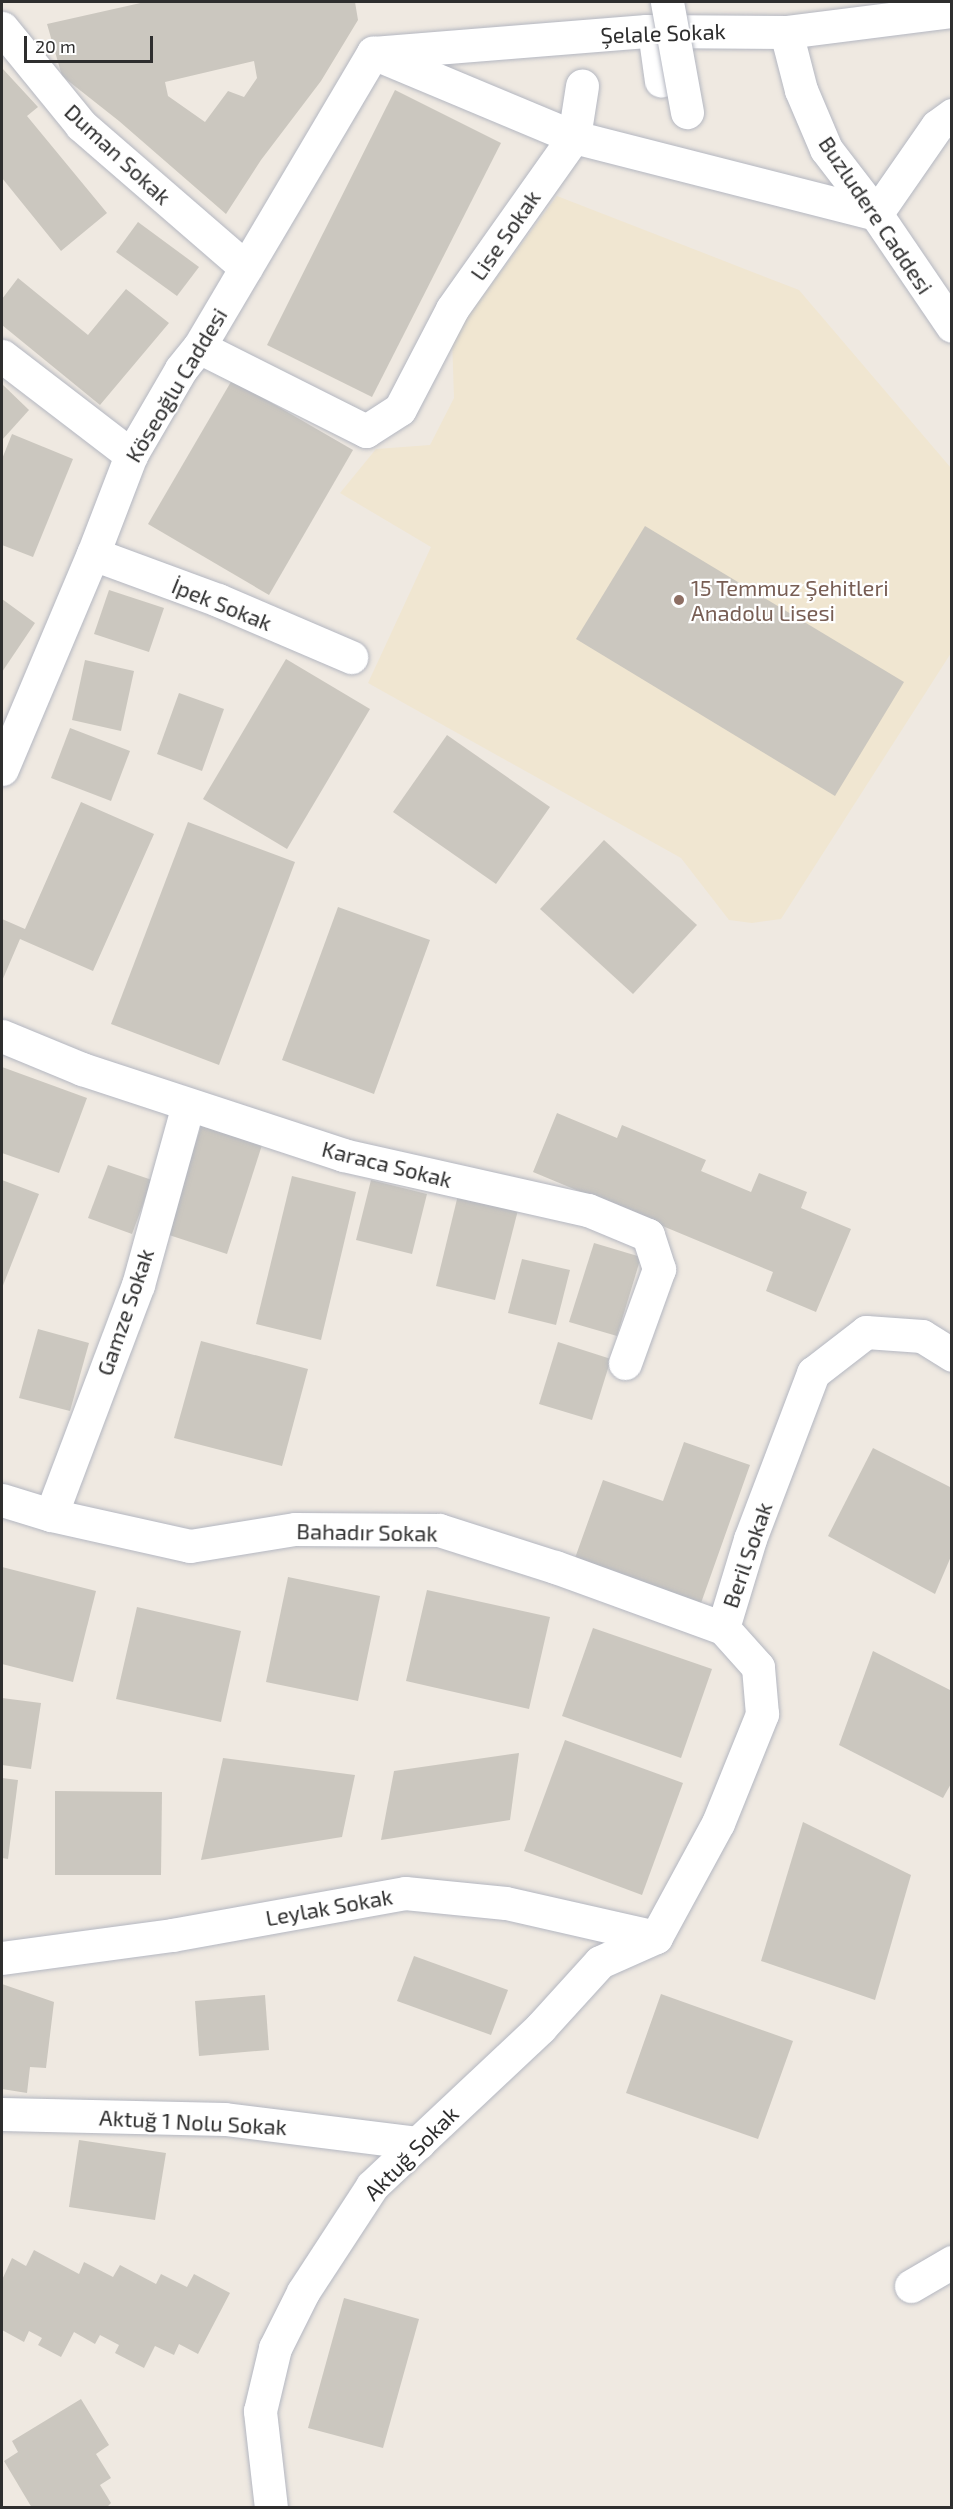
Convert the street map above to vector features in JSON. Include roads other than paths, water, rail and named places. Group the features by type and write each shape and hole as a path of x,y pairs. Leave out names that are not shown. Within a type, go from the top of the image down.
{"street":[{"path":"667,2 687,112"},
{"name":"Şelale Sokak","path":"373,52 654,31 786,32 951,11"},
{"name":"Duman Sokak","path":"2,28 81,124 246,268"},
{"path":"654,31 662,81"},
{"name":"Buzludere Caddesi","path":"786,32 801,90 826,149 876,214 951,326"},
{"path":"373,52 574,137 876,214 937,126 951,115"},
{"name":"Köseoğlu Caddesi","path":"2,769 10,726 93,555 131,455 181,369 199,347 373,52"},
{"path":"574,137 582,86"},
{"name":"Lise Sokak","path":"199,347 366,431 400,409 452,309 574,137"},
{"path":"2,356 131,455"},
{"name":"İpek Sokak","path":"93,555 218,600 351,657"},
{"name":"Karaca Sokak","path":"2,1036 81,1069 343,1155 588,1210 648,1235 659,1269 625,1363"},
{"name":"Gamze Sokak","path":"51,1515 138,1285 188,1105"},
{"name":"Beril Sokak","path":"656,1937 718,1823 762,1714 758,1667 723,1628 750,1539 813,1373 866,1332 922,1336 951,1355"},
{"name":"Bahadır Sokak","path":"2,1500 51,1515 190,1546 295,1529 439,1530 555,1567 723,1628"},
{"name":"Leylak Sokak","path":"2,1958 172,1935 405,1893 506,1903 656,1937"},
{"name":"Aktuğ Sokak","path":"271,2508 260,2411 275,2348 303,2292 372,2186 540,2028 600,1962 656,1937"},
{"name":"Aktuğ 1 Nolu Sokak","path":"2,2114 225,2119 419,2143"},
{"path":"911,2286 951,2262"}],"place":[{"name":"15 Temmuz Şehitleri Anadolu Lisesi","path":"679,600"}]}
